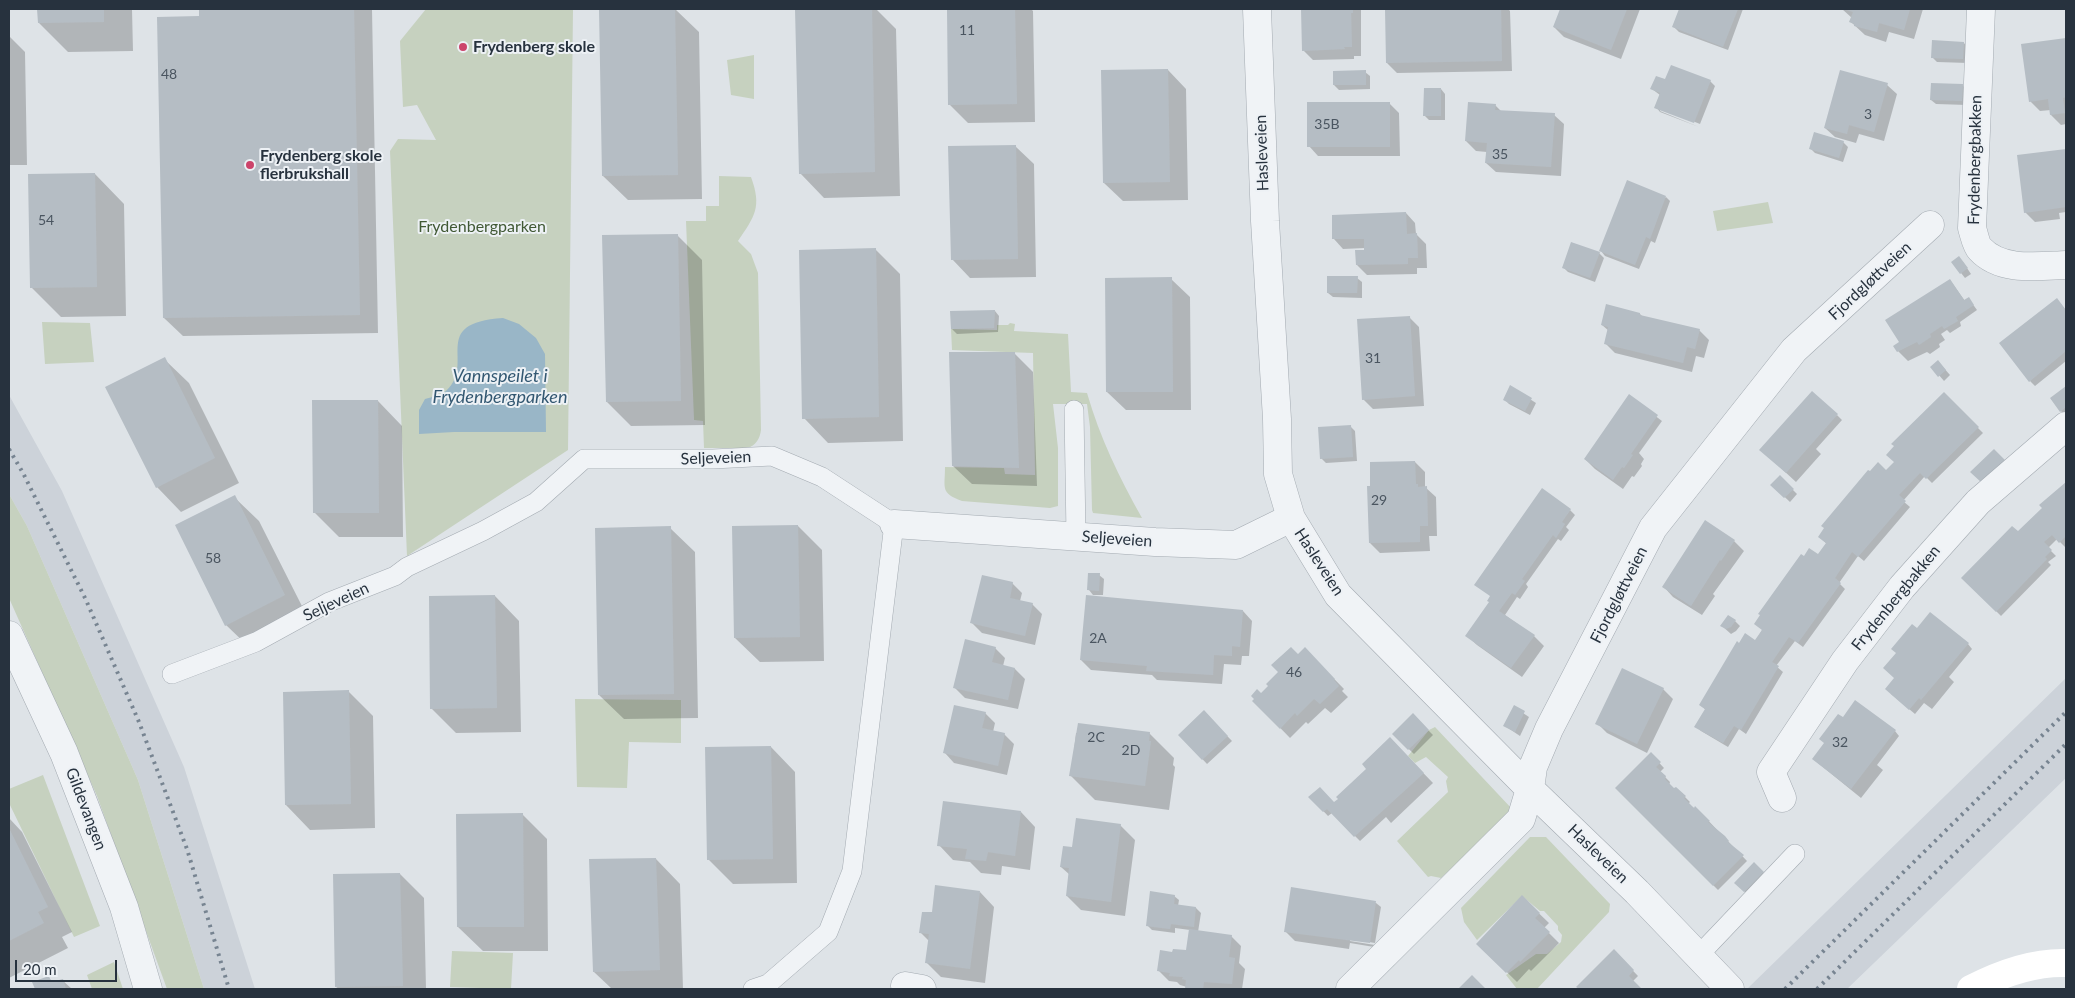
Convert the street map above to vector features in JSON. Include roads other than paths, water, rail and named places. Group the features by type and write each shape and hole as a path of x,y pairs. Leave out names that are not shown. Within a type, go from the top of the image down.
{"street":[{"name":"Hasleveien","path":"1257,9 1265,221 1277,419 1278,474 1291,518 1338,595 1530,789 1637,892 1730,989"},
{"name":"Frydenbergbakken","path":"1981,9 1972,228 1979,249 1999,263 2036,266 2066,265"},
{"name":"Fjordgløttveien","path":"1350,989 1521,819 1530,789 1533,766 1653,528 1794,350 1930,225"},
{"name":"Frydenbergbakken","path":"1782,798 1771,772 1850,653 1902,587 1978,502 2066,426"},
{"name":"Seljeveien","path":"894,524 1236,545 1291,518"},
{"name":"Gildevangen","path":"9,635 64,753 124,907 148,989"},
{"path":"1971,989 1986,981 2016,970 2066,963"}],"lane":[{"path":"1074,410 1076,536"},
{"name":"Seljeveien","path":"172,674 256,642 329,602 394,576 407,567 483,531 536,502 584,459 713,459 772,456 822,477 894,524"},
{"path":"753,989 768,984 828,932 852,871 894,524"},
{"path":"1698,956 1795,854"}],"water":[{"name":"Vannspeilet i Frydenbergparken","path":"503,318 519,324 536,338 545,354 546,432 419,434 419,410 425,399 445,392 455,379 460,336 467,328 480,321"}],"railway":[{"path":"9,449 23,473 86,600 139,722 187,849 229,989"},
{"path":"1785,989 2066,712"},
{"path":"1817,989 2066,744"}],"place":[{"name":"Frydenberg skole","path":"463,47"},
{"name":"Frydenberg skole flerbrukshall","path":"250,165"}],"park label":[{"name":"Frydenbergparken","path":"482,227"}]}
